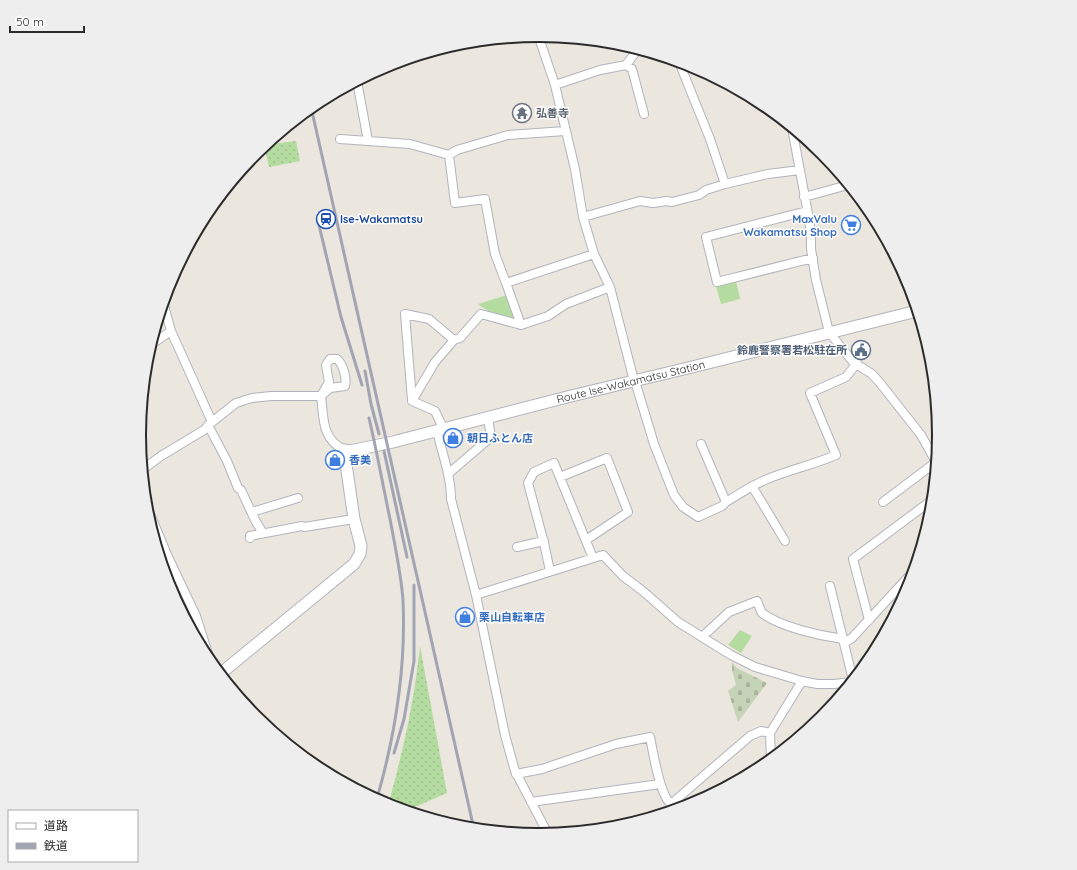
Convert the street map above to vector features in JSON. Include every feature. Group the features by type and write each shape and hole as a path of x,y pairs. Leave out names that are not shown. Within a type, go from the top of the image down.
{"main road":[{"name":"Route Ise-Wakamatsu Station","path":"344,450 350,451 368,448 912,312"},
{"path":"224,670 354,564 360,554 360,546 354,519 344,450"}],"street":[{"path":"540,42 555,85 575,169 583,217 594,254 610,287 634,381 658,454 674,495 683,507 698,517 722,506 752,486 766,479 817,464 836,455 810,393 846,377 857,363"},
{"path":"555,85 600,70 626,64 634,54"},
{"path":"626,64 632,69 644,114"},
{"path":"682,69 710,138 725,184"},
{"path":"358,87 368,140"},
{"path":"340,139 410,144 449,155 458,150 508,135 566,131"},
{"path":"794,136 811,235 811,248 816,280 829,332 853,362 857,363 872,374 880,383 921,435 931,454"},
{"path":"449,155 455,203 485,199 495,254 521,325"},
{"path":"583,217 640,201 653,203 667,201 672,202 699,195 706,190 725,184 768,174 800,170"},
{"path":"804,196 842,186"},
{"path":"807,211 706,237 717,282 813,258"},
{"path":"506,283 594,254"},
{"path":"412,401 435,362 454,340 460,338 481,314 521,325 548,316 566,304 610,287"},
{"path":"165,311 171,331 238,488 241,490 264,533"},
{"path":"412,401 405,314 429,319 454,340"},
{"path":"157,340 171,331"},
{"path":"147,467 204,430 236,403 252,398 271,396 321,396 330,388 345,386 346,382 341,362 337,359 330,359 326,365 329,382 321,396 327,433 331,441 344,450"},
{"path":"412,401 435,411 440,430 451,491 451,499 476,595 505,735 516,774 545,828"},
{"path":"448,474 491,437 488,418"},
{"path":"701,444 726,502"},
{"path":"560,477 607,458 628,512 586,540"},
{"path":"550,571 544,541 528,483 534,472 554,463 593,558"},
{"path":"883,502 930,466"},
{"path":"752,486 785,541"},
{"path":"252,512 298,498"},
{"path":"870,620 853,559 925,505"},
{"path":"250,538 250,536 302,526 304,527 354,519"},
{"path":"517,547 544,541"},
{"path":"476,595 603,555 623,576 678,622 731,655 755,667 802,681 817,684 843,682"},
{"path":"167,563 196,616 204,640"},
{"path":"702,637 729,612 757,602 761,612 775,620 822,636 844,641 852,638 902,584"},
{"path":"830,586 850,673"},
{"path":"771,752 770,733 802,681"},
{"path":"516,774 542,769 616,744 650,737 660,784 667,802 671,804 750,736 761,730 770,733"},
{"path":"531,802 660,784"}],"green space":[{"path":"296,141 300,161 269,167 266,153 275,144"},
{"path":"736,281 740,299 721,304 716,286"},
{"path":"507,295 514,316 510,319 491,313 478,304"},
{"path":"740,630 752,636 741,653 728,645"},
{"path":"420,646 447,793 414,808 390,799 415,687"},
{"path":"732,662 737,668 767,683 738,722 728,691 736,685 732,671"}],"railway":[{"path":"312,113 472,822"},
{"path":"318,221 341,317 362,385"},
{"path":"365,371 371,404 379,434"},
{"path":"369,418 396,549 401,580 404,625 401,674 395,723 378,793"},
{"path":"384,451 407,557"},
{"path":"394,753 404,719 414,661 414,585"}],"place":[{"name":"弘善寺","path":"522,113"},
{"name":"Ise-Wakamatsu","path":"326,219"},
{"name":"MaxValu Wakamatsu Shop","path":"851,225"},
{"name":"鈴鹿警察署若松駐在所","path":"861,350"},
{"name":"朝日ふとん店","path":"453,438"},
{"name":"香美","path":"335,460"},
{"name":"栗山自転車店","path":"465,617"}]}
